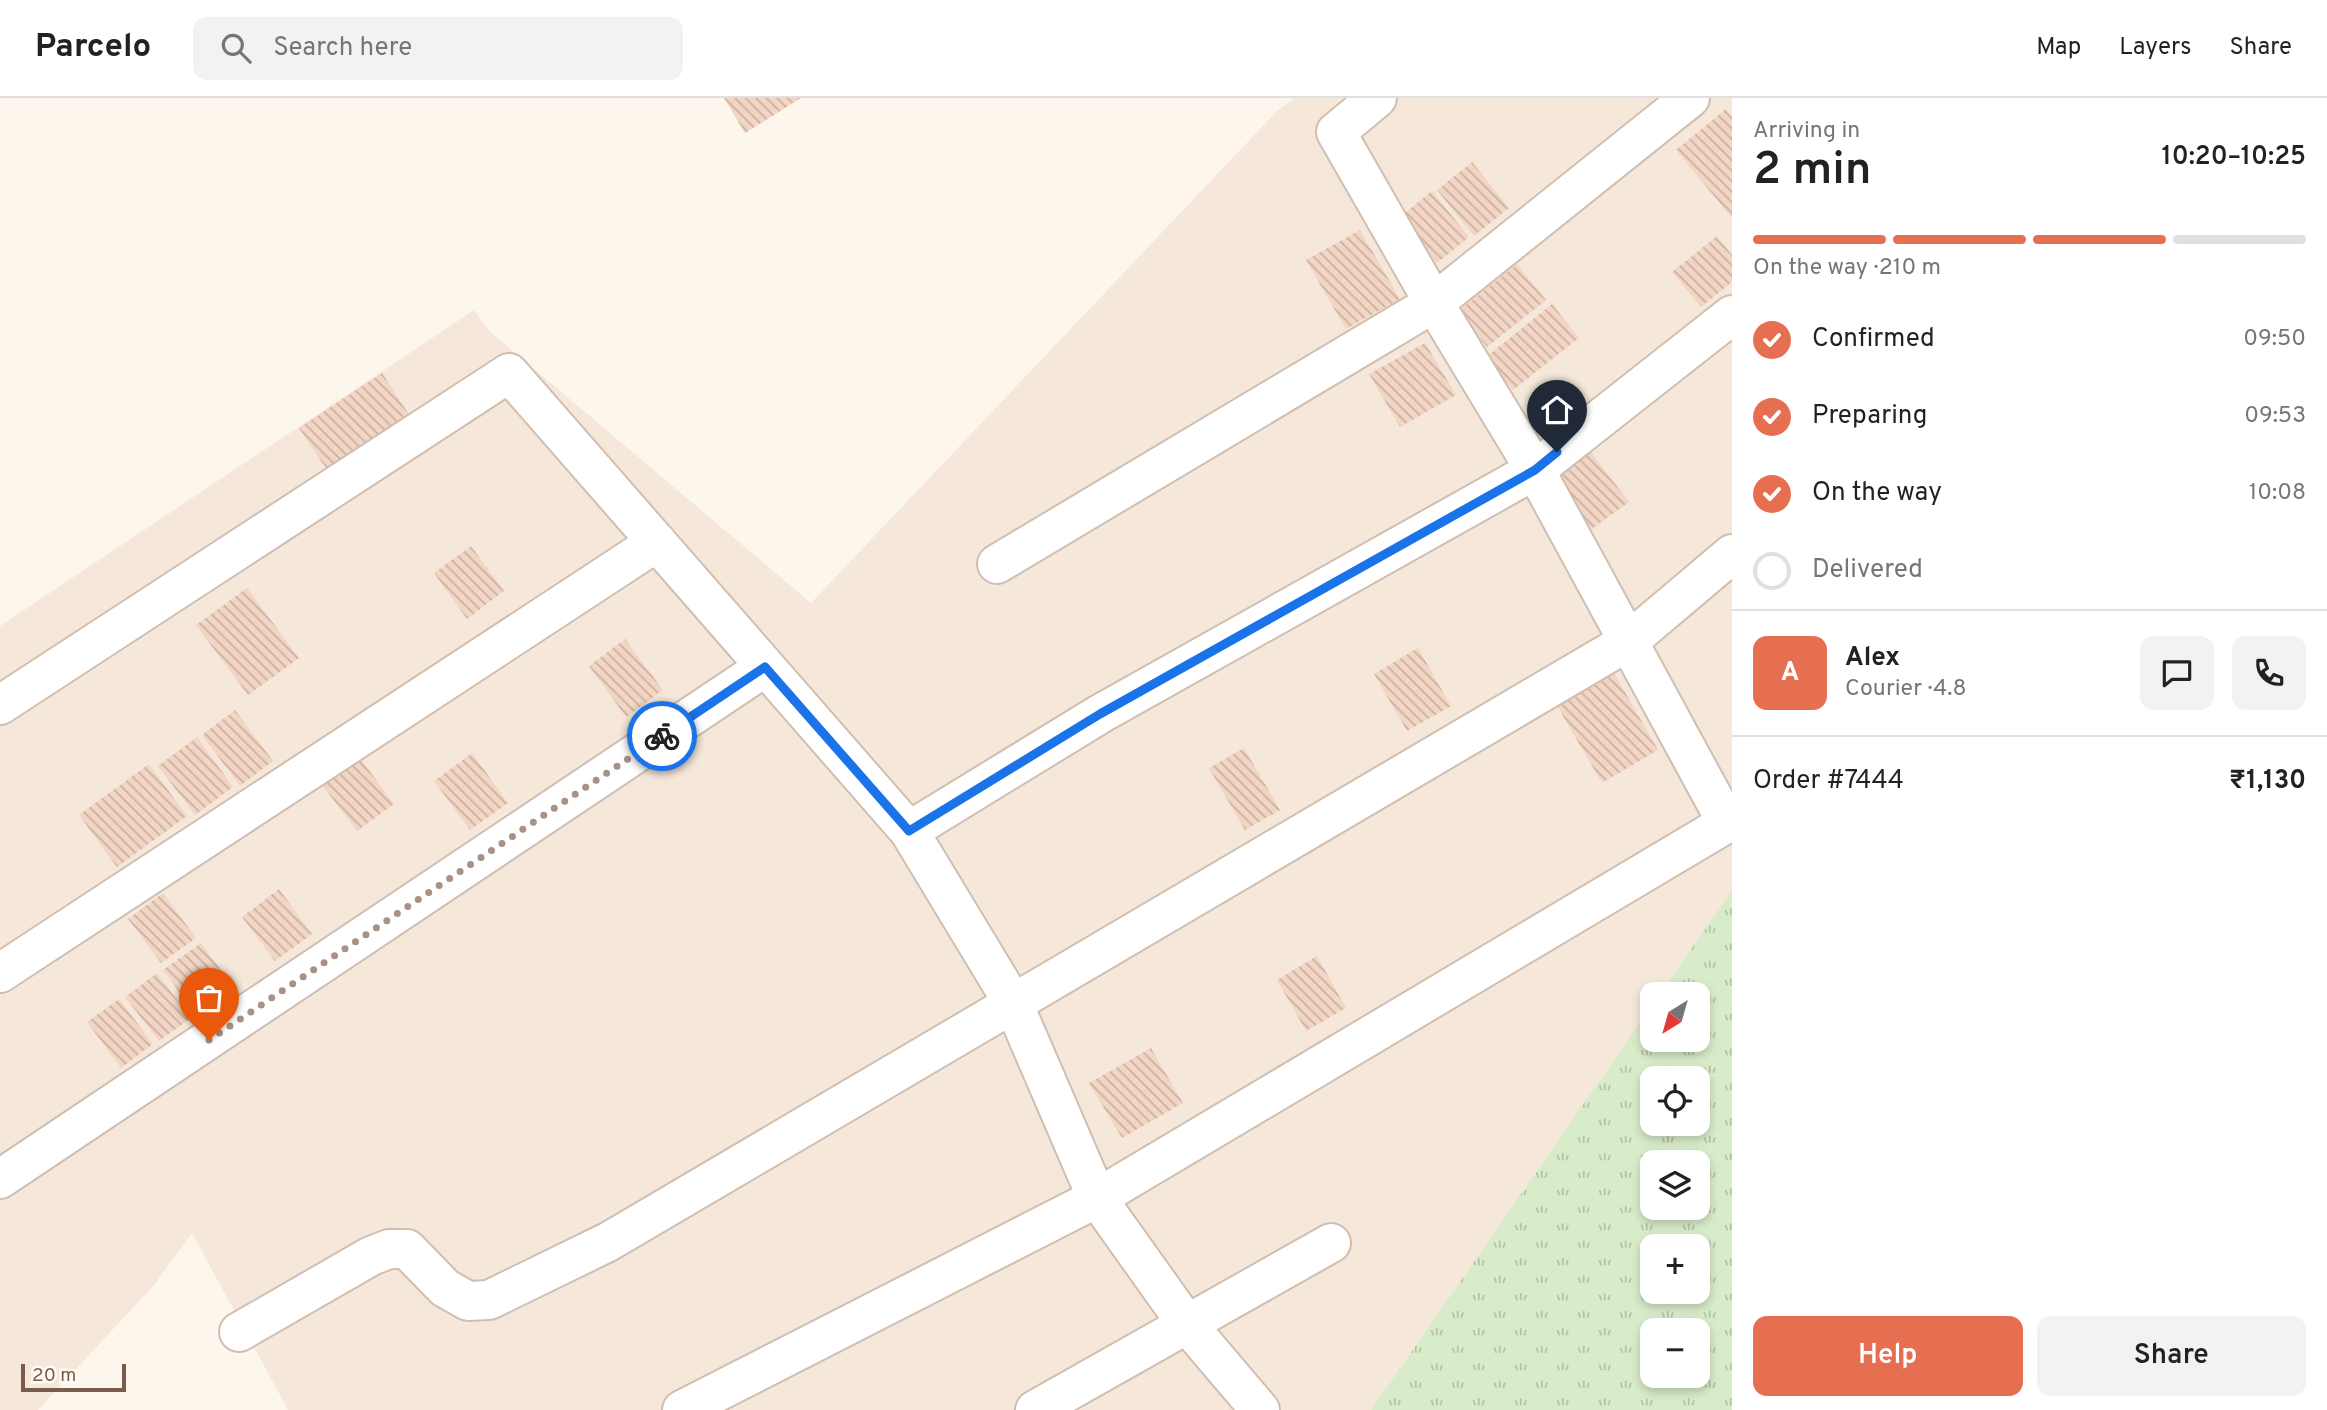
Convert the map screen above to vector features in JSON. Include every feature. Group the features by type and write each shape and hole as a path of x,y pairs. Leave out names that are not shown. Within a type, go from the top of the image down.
{"street":[{"path":"682,1410 1097,1198 1727,823 1535,470 1434,303 1336,132 1377,98"},
{"path":"997,564 1434,303 1690,98"},
{"path":"909,831 1100,714 1535,470 1732,314"},
{"path":"0,705 509,373 909,831 1013,1003 1097,1198 1186,1323 1260,1410"},
{"path":"0,973 657,542"},
{"path":"239,1332 371,1256 389,1249 407,1249 445,1288 468,1301 489,1300 608,1242 1629,641 1732,554"},
{"path":"0,1180 765,667"},
{"path":"1035,1410 1331,1243"}],"shaded area":[{"path":"1294,98 1732,98 1732,890 1668,982 1640,982 1640,1022 1371,1410 288,1410 192,1233 154,1285 38,1410 0,1410 0,626 474,310 488,330 811,603 1276,112"}],"green space":[{"path":"1732,890 1732,1410 1371,1410 1640,1022 1640,1052 1710,1052 1710,982 1668,982"}],"building":[{"path":"724,98 801,98 745,133"},
{"path":"1726,109 1732,117 1732,218 1676,150"},
{"path":"1472,162 1509,208 1474,236 1437,190"},
{"path":"1432,191 1469,237 1437,263 1400,217"},
{"path":"1360,230 1400,299 1346,329 1306,260"},
{"path":"1717,236 1732,255 1732,282 1701,307 1672,272"},
{"path":"1517,264 1546,300 1487,347 1459,311"},
{"path":"1552,304 1579,338 1513,390 1486,357"},
{"path":"1425,343 1456,395 1400,427 1369,374"},
{"path":"382,373 412,419 329,473 299,428"},
{"path":"1590,451 1629,502 1592,529 1554,479"},
{"path":"471,546 504,591 467,619 434,573"},
{"path":"247,588 299,658 248,695 196,625"},
{"path":"625,639 663,690 626,717 589,666"},
{"path":"1418,648 1451,706 1407,731 1374,674"},
{"path":"1613,671 1658,750 1602,783 1556,704"},
{"path":"235,710 273,761 240,786 202,735"},
{"path":"197,737 233,787 195,815 158,766"},
{"path":"1244,748 1280,810 1245,830 1209,768"},
{"path":"472,753 508,803 470,830 434,781"},
{"path":"357,754 394,804 357,831 320,782"},
{"path":"149,764 187,816 117,867 79,815"},
{"path":"279,889 312,934 275,961 242,917"},
{"path":"163,893 196,938 161,963 128,919"},
{"path":"201,943 234,988 196,1015 163,970"},
{"path":"1317,956 1346,1008 1306,1031 1277,980"},
{"path":"157,973 191,1018 159,1041 125,997"},
{"path":"119,999 153,1044 121,1068 87,1022"},
{"path":"1151,1048 1183,1103 1122,1138 1089,1083"}],"way so far":[{"path":"209,1040 662,736"}],"route":[{"path":"662,736 765,667 909,831 1100,714 1535,470 1557,452"}]}
